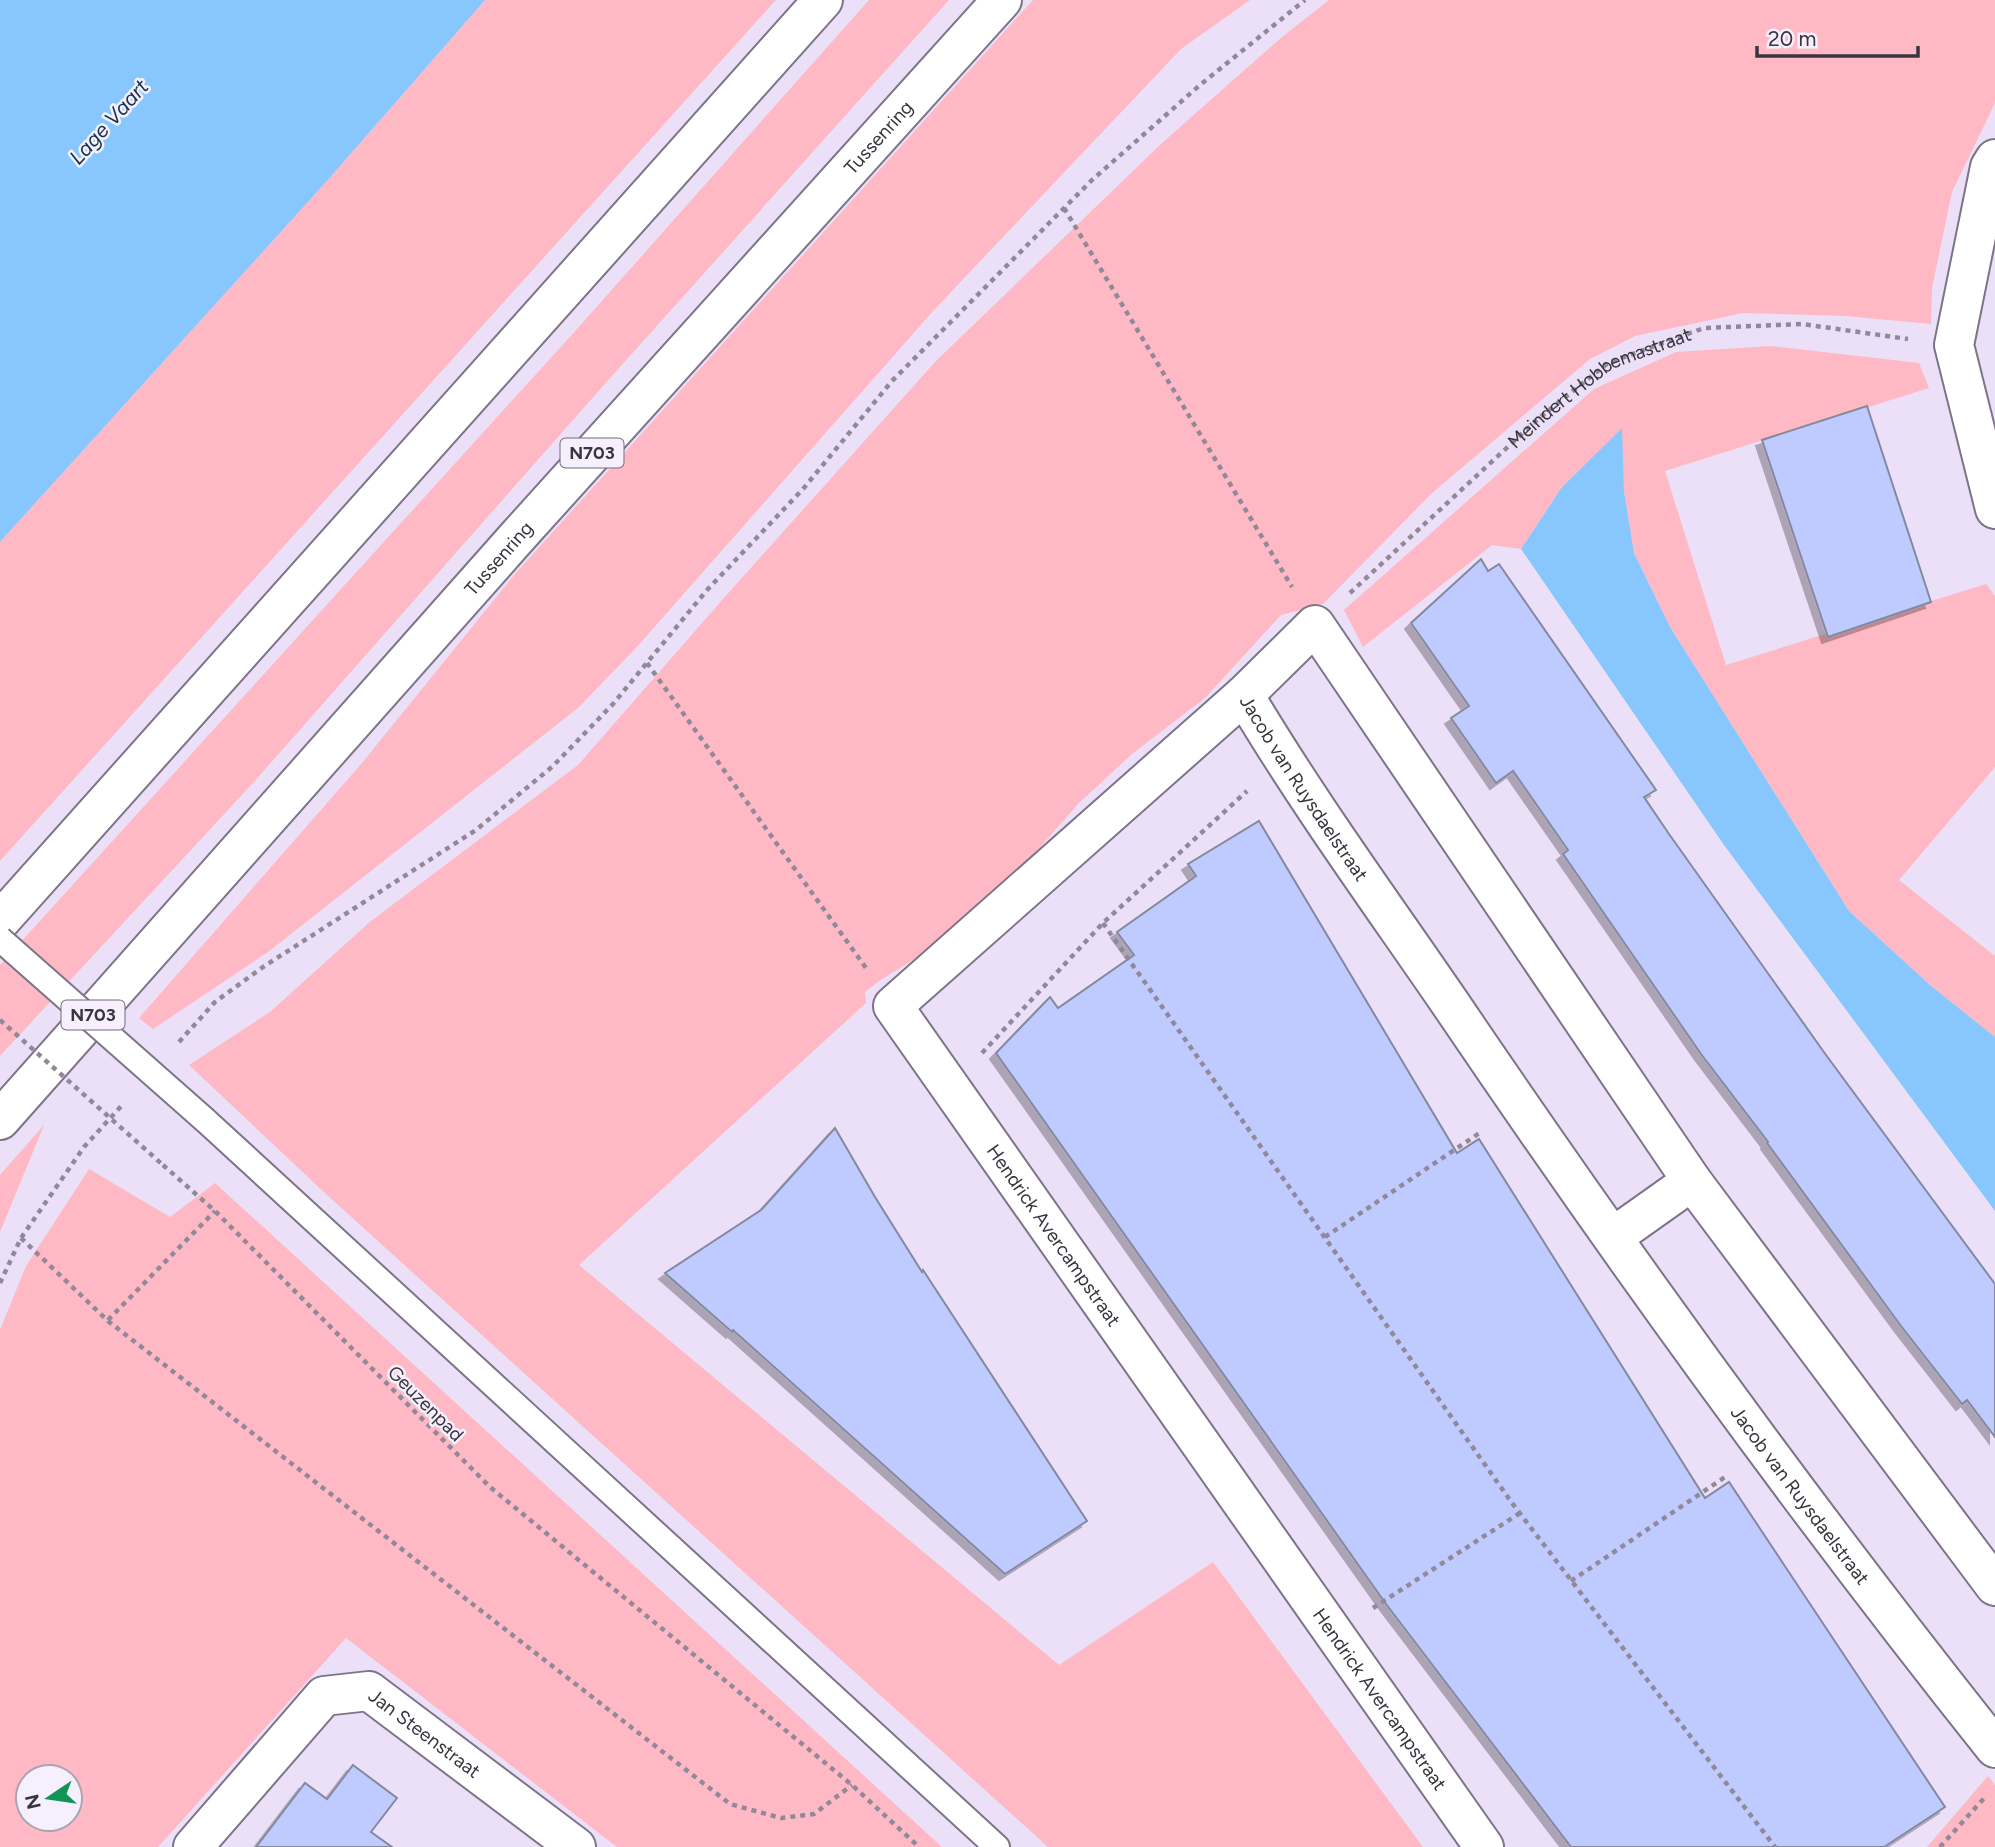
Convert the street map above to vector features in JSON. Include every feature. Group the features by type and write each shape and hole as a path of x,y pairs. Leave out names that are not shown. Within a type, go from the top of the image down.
{"main road":[{"path":"0,921 822,0"},
{"name":"Tussenring","path":"0,1120 518,536 1002,0"},
{"path":"1995,159 1990,167 1954,345 1995,509"},
{"path":"1315,625 1692,1181 1995,1586"},
{"name":"Jacob van Ruysdaelstraat","path":"1315,625 1244,695 1283,760 1613,1237 1766,1449 1908,1638 1995,1748"},
{"path":"893,1006 1244,695"},
{"name":"Hendrick Avercampstraat","path":"893,1006 1484,1847"},
{"path":"1613,1237 1692,1181"},
{"name":"Jan Steenstraat","path":"193,1847 324,1696 369,1691 576,1847"}],"lane":[{"path":"0,939 205,1119 997,1847"}],"path":[{"path":"175,1047 215,1002 476,830 553,766 613,704 707,590 803,489 892,382 1092,180 1200,85 1305,0"},
{"path":"1064,208 1315,625"},
{"name":"Meindert Hobbemastraat","path":"1315,625 1539,418 1608,363 1704,328 1802,324 1954,345"},
{"path":"647,663 893,1006"},
{"path":"950,1086 1103,923 1283,760"},
{"path":"1103,923 1520,1513 1775,1847"},
{"name":"Geuzenpad","path":"0,1020 215,1211 490,1487 852,1785 919,1847"},
{"path":"0,1283 21,1238 84,1147 130,1097"},
{"path":"1325,1237 1520,1106"},
{"path":"108,1321 215,1211"},
{"path":"21,1238 108,1321 730,1804 780,1818 814,1814 852,1785"},
{"path":"1571,1581 1766,1449"},
{"path":"1334,1633 1520,1513"},
{"path":"1940,1847 1995,1786"}],"shaded area":[{"path":"485,0 776,0 0,861 0,542 326,182"},
{"path":"869,0 949,0 603,386 253,783 0,1056 0,965 577,329"},
{"path":"1033,0 1250,0 1181,49 934,310 636,648 578,708 268,952 153,1029 139,1018 362,763 515,574"},
{"path":"1329,0 1995,0 1995,103 1952,192 1932,288 1931,324 1845,316 1743,313 1635,336 1590,359 1431,494 1323,604 1281,615 1205,698 1132,754 1079,803 958,932 865,992 866,1003 579,1265 1059,1665 1213,1562 1423,1847 1048,1847 327,1195 189,1065 270,1012 371,921 578,765 936,361 1162,143 1282,37"},
{"path":"1771,346 1919,363 1929,388 1665,471 1726,665 1986,584 1995,596 1995,767 1899,880 1995,956 1995,1037 1930,985 1849,911 1670,627 1634,553 1624,491 1621,429 1562,487 1521,549 1492,545 1363,647 1344,610 1594,389 1676,352"},
{"path":"44,1125 0,1232 0,1175"},
{"path":"89,1169 170,1217 215,1183 942,1847 617,1847 346,1638 158,1847 0,1847 0,1330 26,1266"},
{"path":"1988,1776 1995,1785 1995,1847 1927,1847"}],"water":[{"name":"Lage Vaart","path":"0,0 485,0 326,182 0,542"},
{"path":"1622,428 1624,491 1634,553 1670,627 1849,911 1930,985 1995,1037 1995,1211 1724,845 1521,549 1562,487"}],"building":[{"path":"1867,406 1931,602 1828,637 1762,440"},
{"path":"1481,559 1488,571 1499,564 1656,790 1644,797 1669,834 1826,1055 1995,1284 1995,1437 1967,1400 1962,1404 1901,1326 1701,1054 1563,854 1568,850 1513,771 1496,783 1451,718 1469,706 1411,623"},
{"path":"1259,821 1457,1153 1479,1139 1705,1498 1729,1482 1945,1807 1884,1847 1571,1847 1386,1604 996,1053 1050,997 1058,1008 1134,955 1117,932 1196,876 1188,864"},
{"path":"835,1128 922,1272 923,1270 1087,1521 1005,1574 733,1330 732,1332 665,1273 761,1210"},
{"path":"353,1765 397,1798 371,1832 392,1847 256,1847 305,1783 327,1799"}]}
